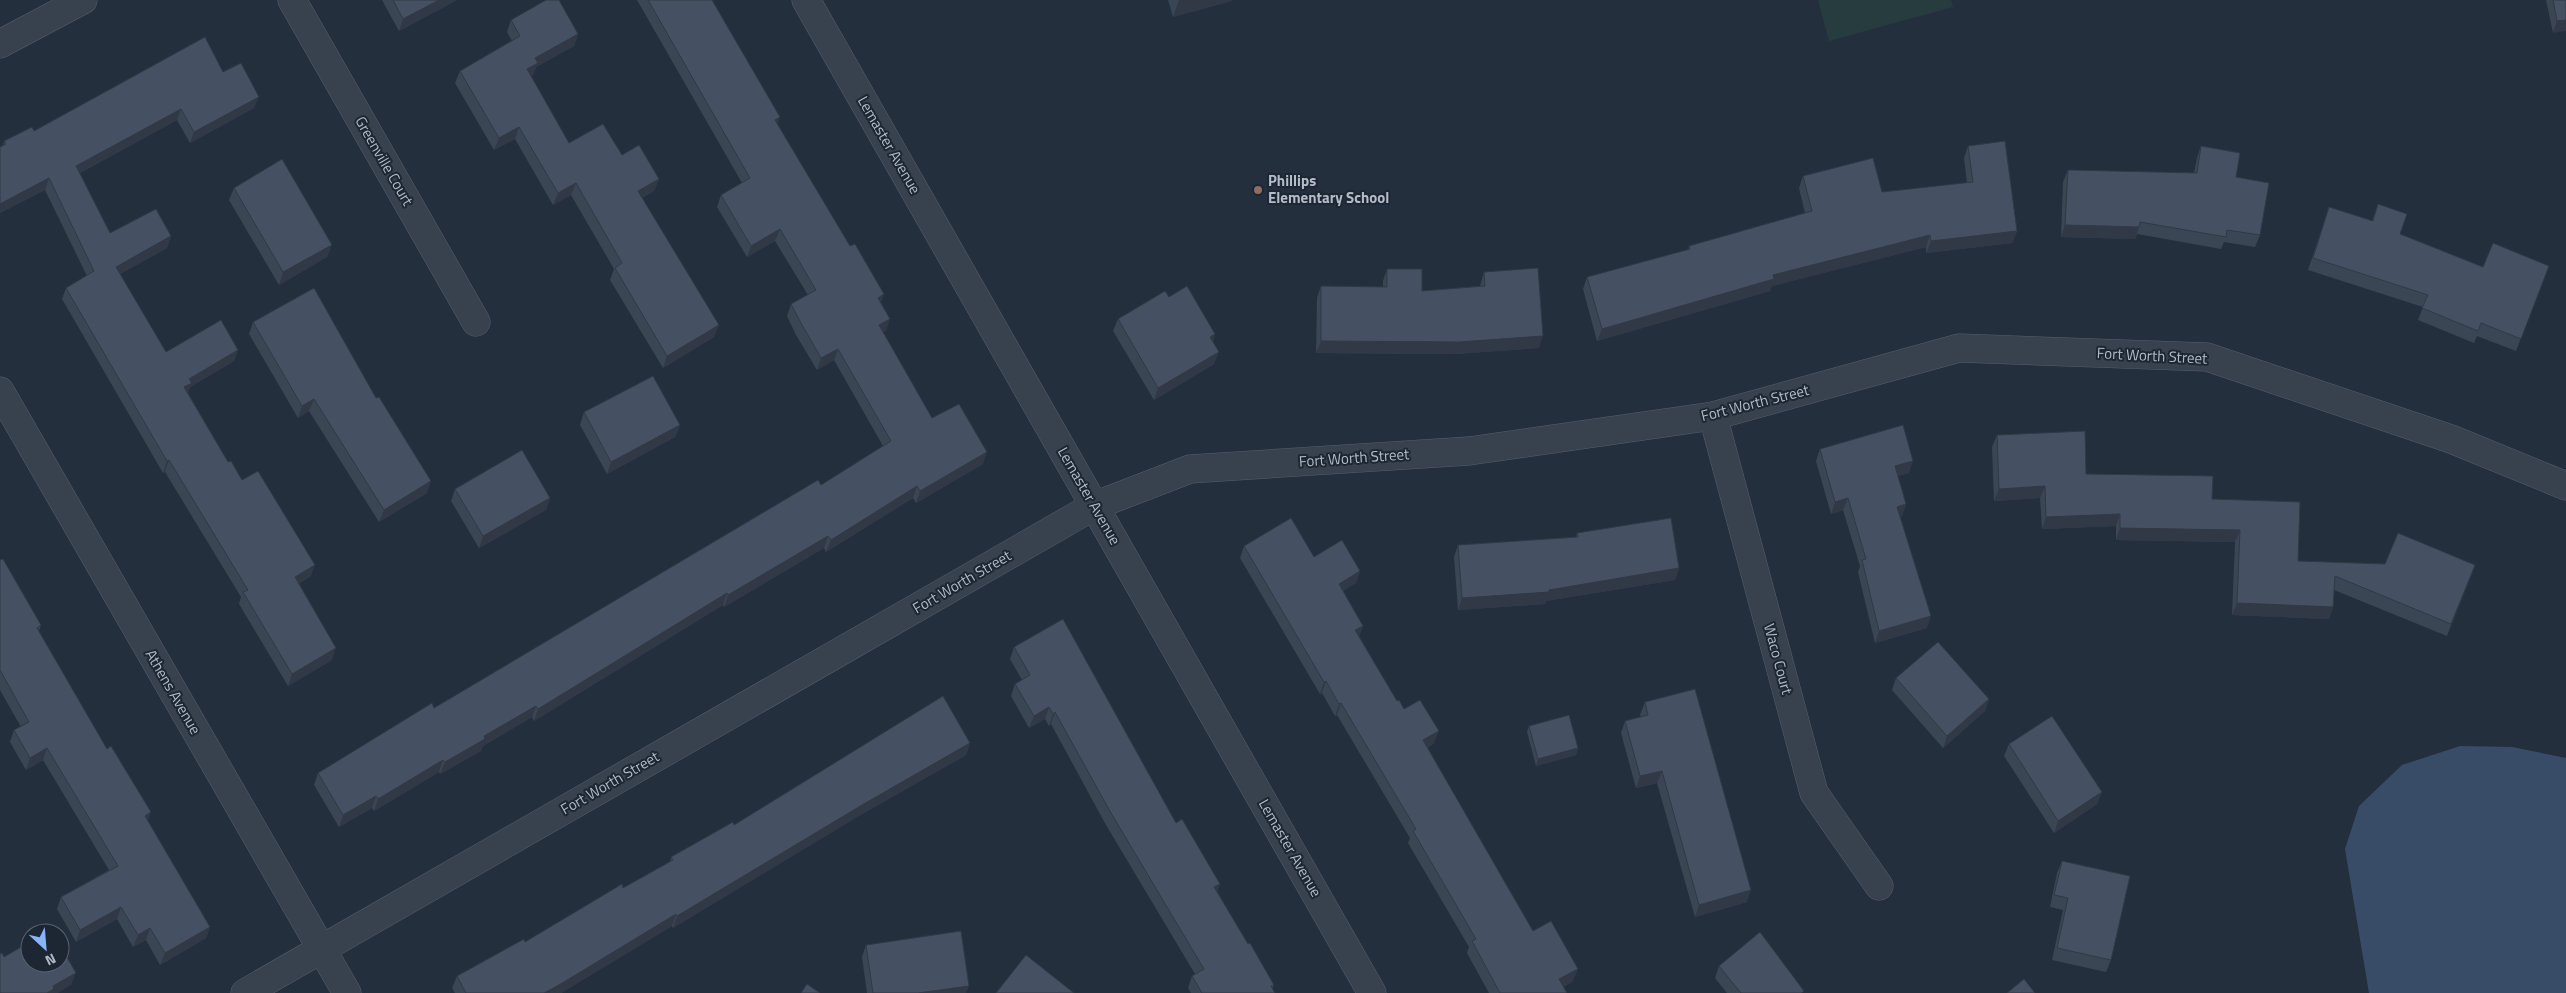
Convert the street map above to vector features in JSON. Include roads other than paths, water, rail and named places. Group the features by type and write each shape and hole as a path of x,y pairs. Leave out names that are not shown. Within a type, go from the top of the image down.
{"street":[{"path":"0,44 82,0"},
{"name":"Greenville Court","path":"292,0 476,322"},
{"name":"Lemaster Avenue","path":"806,0 1372,993"},
{"name":"Fort Worth Street","path":"245,993 1094,506 1190,468 1469,451 1713,416 1959,348 2207,357 2450,439 2566,486"},
{"name":"Athens Avenue","path":"0,391 347,993"},
{"name":"Waco Court","path":"1713,416 1814,793 1880,886"}],"water":[{"path":"2460,746 2512,747 2566,758 2566,993 2369,993 2345,849 2359,806 2402,765"}],"place":[{"name":"Phillips Elementary School","path":"1258,190"}]}
